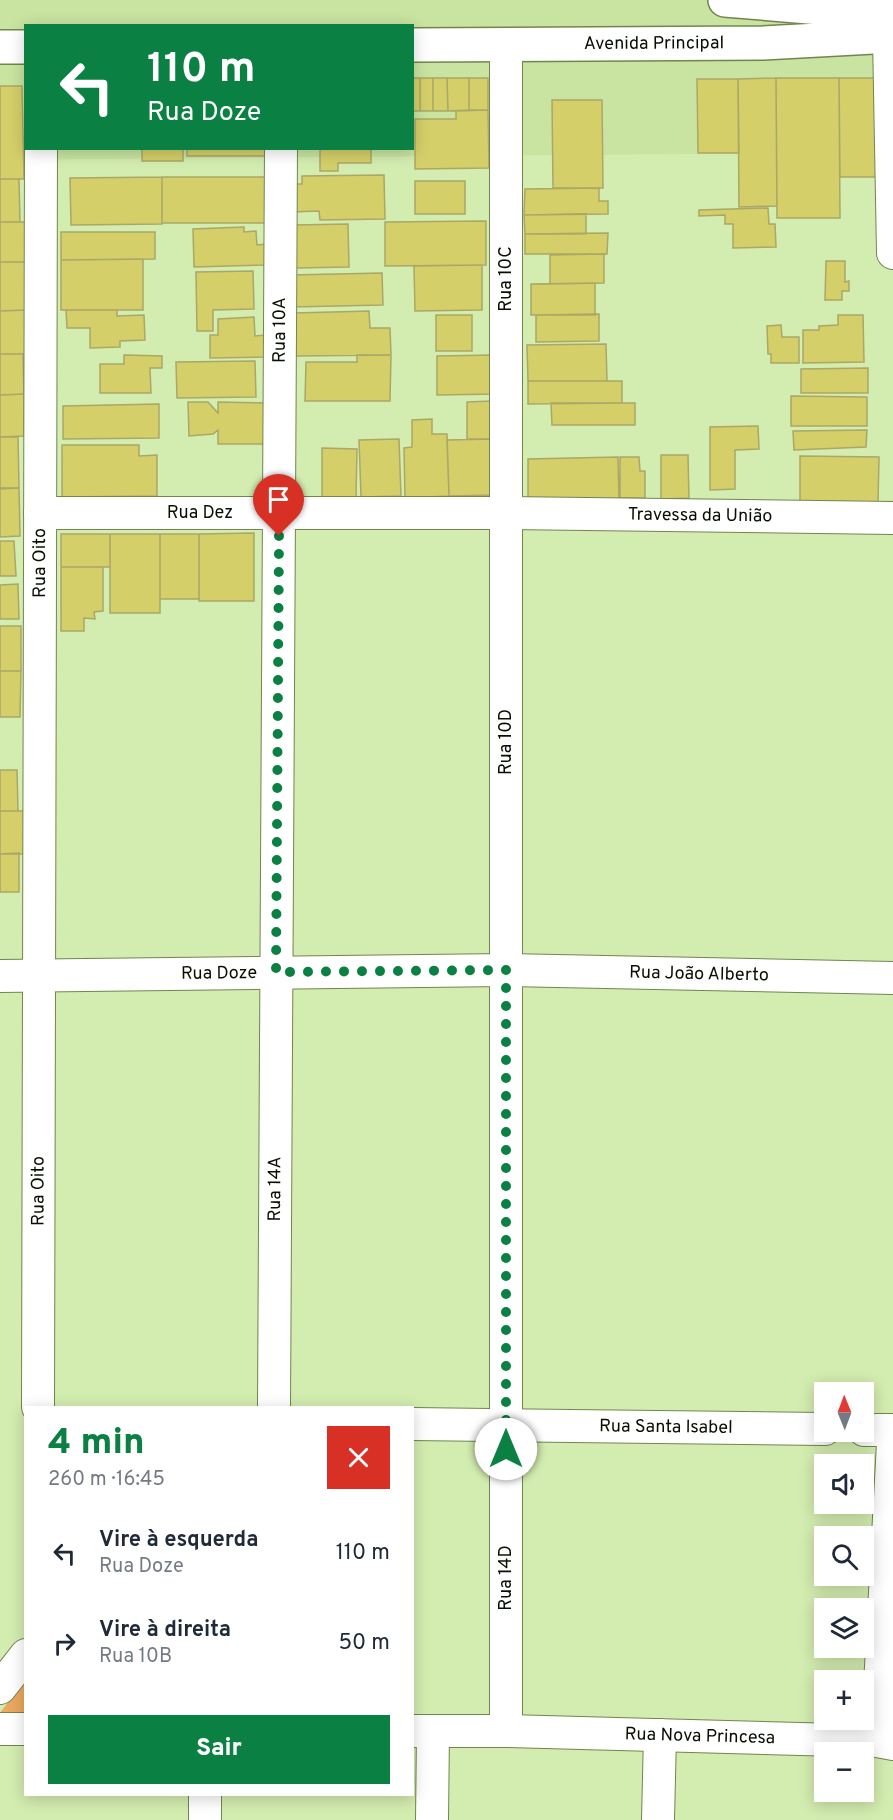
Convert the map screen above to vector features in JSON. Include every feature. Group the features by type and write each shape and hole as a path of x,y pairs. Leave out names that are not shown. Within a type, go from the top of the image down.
{"main road":[{"path":"725,0 892,29"},
{"name":"Avenida Principal","path":"414,45 763,44 892,29"},
{"path":"0,47 24,46"}],"street":[{"path":"892,29 893,253"},
{"name":"Rua 10C","path":"506,45 506,513"},
{"name":"Rua Oito","path":"38,1406 41,150"},
{"name":"Rua 10A","path":"276,972 280,150"},
{"name":"Rua Dez","path":"40,513 506,513"},
{"name":"Travessa da União","path":"506,513 893,518"},
{"name":"Rua 10D","path":"506,513 506,1425"},
{"name":"Rua Doze","path":"39,975 506,970"},
{"name":"Rua João Alberto","path":"506,970 893,978"},
{"name":"Rua 14A","path":"274,1406 276,972"},
{"path":"0,976 39,975"},
{"name":"Rua Santa Isabel","path":"414,1424 814,1429"},
{"name":"Rua 14D","path":"506,1425 506,1731"},
{"path":"874,1430 893,1430"},
{"path":"885,1743 893,1443"},
{"path":"0,1688 16,1657"},
{"path":"0,1729 24,1729"},
{"path":"423,1731 432,1820"},
{"name":"Rua Nova Princesa","path":"423,1731 506,1731 885,1743"},
{"path":"658,1820 660,1735"},
{"path":"205,1796 205,1820"}],"shaded area":[{"path":"0,0 893,0 893,152 0,160"},
{"path":"24,1680 24,1715 0,1715"}],"building":[{"path":"414,78 420,78 420,111 414,111"},
{"path":"420,78 433,78 433,111 420,111"},
{"path":"433,78 447,78 448,111 433,111"},
{"path":"447,78 469,78 469,110 448,111"},
{"path":"469,78 488,78 488,110 469,110"},
{"path":"776,78 777,206 739,207 738,79"},
{"path":"776,78 839,78 840,218 777,218"},
{"path":"839,78 886,78 887,177 840,177"},
{"path":"697,79 738,79 739,153 698,153"},
{"path":"0,86 22,86 24,179 0,179"},
{"path":"552,100 602,100 603,188 553,188"},
{"path":"488,110 489,168 415,169 415,119 456,119 456,111"},
{"path":"142,150 183,150 183,161 142,161"},
{"path":"187,150 277,150 277,156 187,156"},
{"path":"320,150 371,150 371,163 338,163 338,171 320,171"},
{"path":"384,175 385,219 320,220 319,211 291,212 291,184 302,184 302,176"},
{"path":"162,177 277,177 278,223 162,223"},
{"path":"162,177 162,224 71,225 70,178"},
{"path":"0,179 19,179 20,222 0,222"},
{"path":"415,181 465,181 465,214 415,214"},
{"path":"599,188 599,201 608,201 608,214 524,215 525,189"},
{"path":"768,208 769,224 775,224 776,247 733,248 733,224 725,224 725,215 699,216 699,210"},
{"path":"586,214 586,234 525,234 524,215"},
{"path":"486,221 486,265 385,266 385,222"},
{"path":"0,222 25,222 25,262 0,262"},
{"path":"348,224 349,267 296,268 295,225"},
{"path":"244,227 244,232 256,231 257,245 266,244 266,265 194,267 193,229"},
{"path":"61,232 155,232 155,259 61,260"},
{"path":"608,233 607,254 525,254 525,234"},
{"path":"604,254 604,283 550,284 550,255"},
{"path":"143,259 143,310 61,310 61,260"},
{"path":"826,261 845,261 845,282 849,281 849,291 842,291 842,300 825,300"},
{"path":"0,262 25,262 26,310 0,311"},
{"path":"482,265 482,310 415,311 414,266"},
{"path":"253,271 254,309 213,310 213,331 197,331 196,272"},
{"path":"382,273 383,305 291,307 290,275"},
{"path":"595,283 595,315 531,315 531,284"},
{"path":"26,310 26,354 0,354 0,311"},
{"path":"66,310 117,310 117,316 144,315 145,340 120,341 120,347 90,348 90,328 67,328"},
{"path":"369,311 370,328 390,328 391,355 296,356 295,313"},
{"path":"599,314 599,341 536,342 536,315"},
{"path":"436,315 472,315 472,351 436,351"},
{"path":"838,315 863,315 864,362 803,363 803,330 819,330 819,326 838,325"},
{"path":"254,317 255,336 266,335 267,357 210,358 210,335 218,335 218,319"},
{"path":"781,325 782,337 799,337 799,363 771,363 771,354 768,354 767,326"},
{"path":"606,344 607,381 528,381 527,345"},
{"path":"0,354 23,354 24,394 0,395"},
{"path":"124,355 162,356 162,368 150,368 151,393 100,393 100,364 124,364"},
{"path":"357,355 391,355 390,401 305,401 306,362 357,362"},
{"path":"494,355 495,394 437,395 437,356"},
{"path":"255,361 256,397 177,398 176,362"},
{"path":"868,368 868,393 801,393 801,369"},
{"path":"528,381 622,381 622,403 528,404"},
{"path":"24,394 24,436 0,437 0,395"},
{"path":"791,396 867,397 867,426 791,426"},
{"path":"492,401 493,439 467,439 467,402"},
{"path":"188,402 208,402 218,413 218,402 265,403 265,444 218,444 218,430 213,434 189,436"},
{"path":"551,403 635,403 635,425 552,425"},
{"path":"159,404 159,438 63,439 63,406"},
{"path":"432,419 432,434 447,434 449,496 405,498 404,448 412,447 412,420"},
{"path":"758,426 759,449 735,450 735,489 710,490 710,427"},
{"path":"867,430 866,447 794,450 793,431"},
{"path":"0,437 18,437 19,488 0,488"},
{"path":"399,439 401,496 361,497 359,440"},
{"path":"493,439 495,495 449,496 447,440"},
{"path":"62,445 139,445 139,456 157,455 157,496 62,497"},
{"path":"322,448 357,449 356,497 322,497"},
{"path":"661,455 688,455 689,498 661,499"},
{"path":"800,456 879,457 878,503 800,502"},
{"path":"618,457 619,499 528,502 528,459"},
{"path":"620,457 639,457 640,471 645,471 645,498 620,498"},
{"path":"19,488 20,536 0,537 0,489"},
{"path":"254,533 254,601 199,601 199,534"},
{"path":"61,534 110,534 110,567 61,567"},
{"path":"110,534 160,534 160,613 110,613"},
{"path":"160,534 199,534 199,599 160,599"},
{"path":"0,541 14,541 16,576 0,576"},
{"path":"61,567 103,567 103,611 94,612 95,619 84,618 84,631 61,631"},
{"path":"18,584 19,619 0,619 0,585"},
{"path":"0,626 21,626 21,671 0,671"},
{"path":"0,671 21,671 20,717 0,717"},
{"path":"0,770 17,770 18,811 0,811"},
{"path":"0,811 25,811 25,854 0,854"},
{"path":"19,853 19,892 0,892 0,854"}],"route":[{"path":"279,536 276,972 506,970 506,1449"}]}
